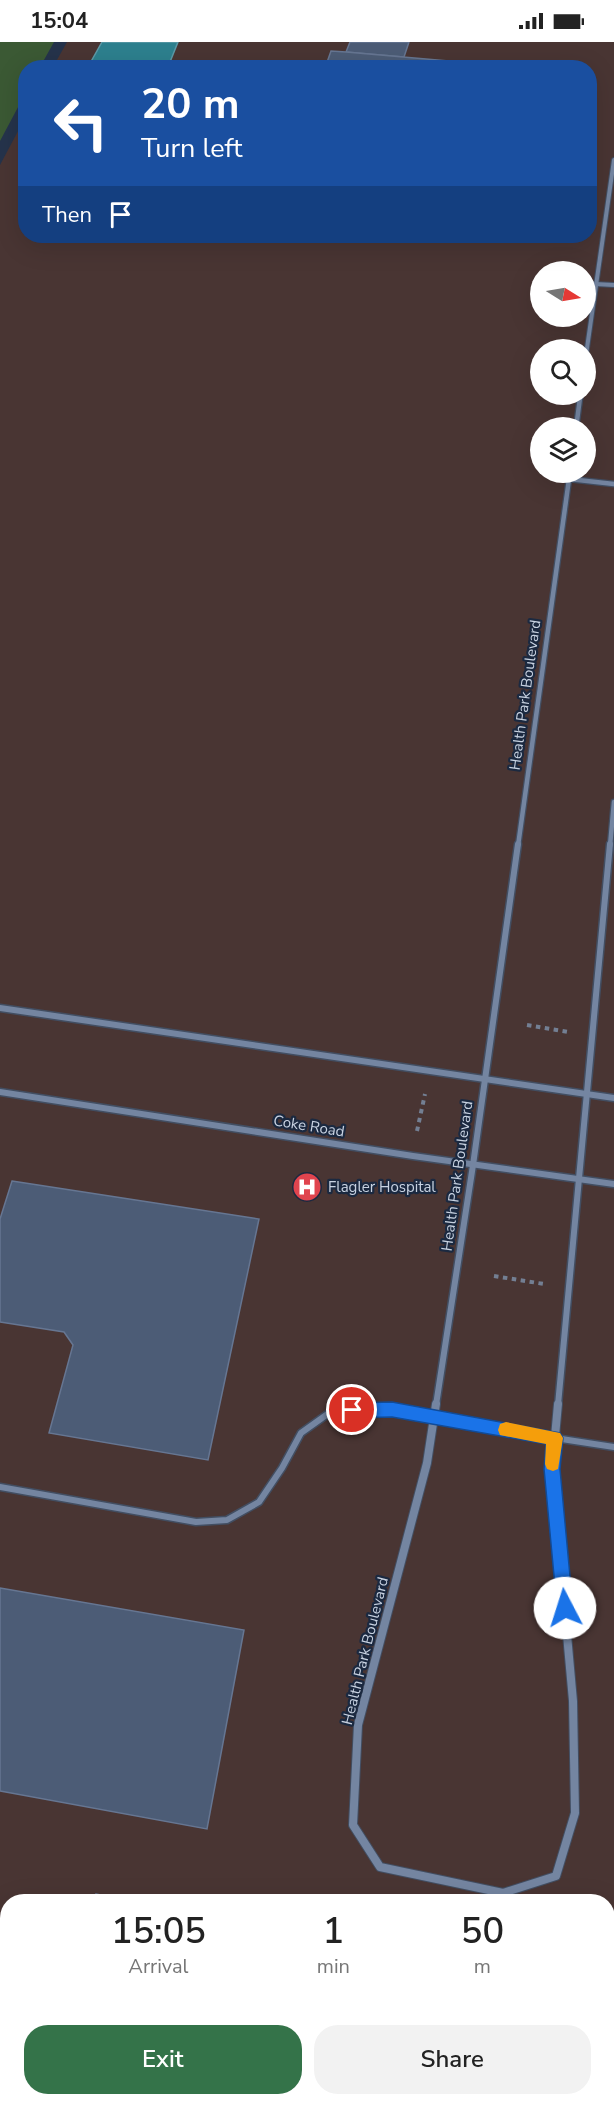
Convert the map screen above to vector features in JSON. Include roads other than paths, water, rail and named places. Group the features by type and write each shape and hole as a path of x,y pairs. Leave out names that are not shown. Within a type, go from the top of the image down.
{"street":[{"path":"596,278 614,160"},
{"path":"596,284 614,285"},
{"path":"596,481 614,484"},
{"name":"Health Park Boulevard","path":"569,483 435,1417 427,1463 358,1725 353,1825 380,1867 503,1893 556,1876 575,1813 573,1701 552,1469 614,802"},
{"path":"0,1008 614,1098"},
{"name":"Coke Road","path":"0,1092 472,1165 614,1184"},
{"path":"435,1417 555,1438"}],"lane":[{"path":"605,893 614,894"},
{"path":"0,1487 196,1522 227,1520 259,1502 282,1468 301,1433 329,1413 375,1408 435,1417"},
{"path":"555,1438 614,1447"}],"place":[{"name":"Flagler Hospital","path":"307,1187"}]}
